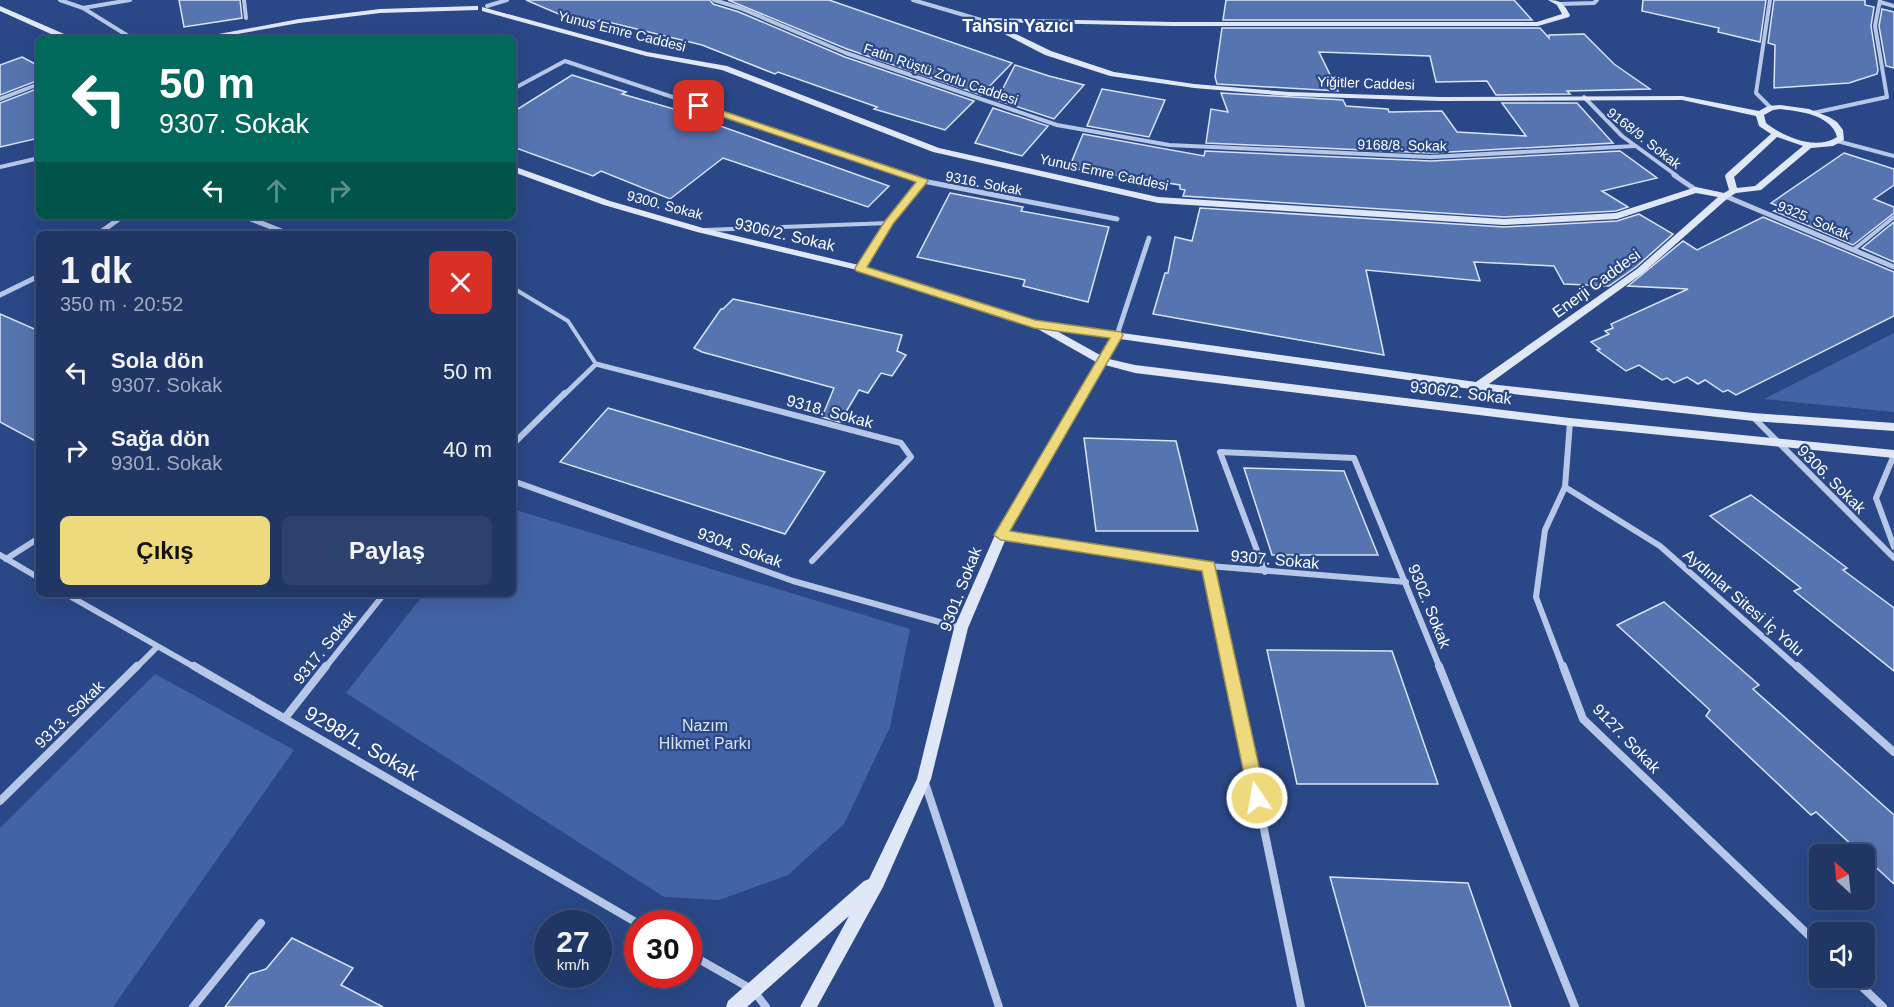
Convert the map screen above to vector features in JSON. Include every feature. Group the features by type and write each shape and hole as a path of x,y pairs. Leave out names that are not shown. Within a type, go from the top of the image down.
{"main road":[{"path":"981,20 1173,24 1538,24 1566,15 1556,2"},
{"path":"0,8 61,36"},
{"name":"Yunus Emre Caddesi","path":"213,36 299,21 380,11 486,8 646,54 724,68 936,150 1158,200 1504,222 1617,216 1696,190 1730,193 1758,188 1810,144"},
{"name":"Yiğitler Caddesi","path":"981,20 1048,53 1113,74 1194,86 1289,94 1440,99 1682,98 1760,114"},
{"path":"1771,108 1791,108 1813,113 1838,128 1841,133 1837,141 1810,144 1776,134 1762,124 1760,114 1771,108"},
{"path":"1730,193 1729,176 1776,134"},
{"name":"9300. Sokak","path":"516,170 607,203 700,230"},
{"name":"Enerji Caddesi","path":"1478,386 1640,271 1730,193"},
{"name":"9306/2. Sokak","path":"700,230 860,268 1034,324 1478,386 1753,417 1894,427"},
{"name":"9306/2. Sokak","path":"1034,324 1100,360 1135,369 1570,422 1894,455"},
{"name":"9301. Sokak","path":"808,1007 878,881 924,779 961,628 1001,535 1100,360 1117,335"},
{"name":"9301. Sokak","path":"734,1007 878,881"}],"street":[{"path":"60,0 83,8 128,36"},
{"path":"83,8 93,2 130,0"},
{"path":"244,0 246,18"},
{"path":"486,8 507,0"},
{"name":"Fatin Rüştü Zorlu Caddesi","path":"714,0 740,8 846,52 1057,125 1169,145"},
{"path":"913,0 981,20"},
{"path":"1556,2 1594,3 1597,0"},
{"path":"1764,0 1770,1 1756,93 1771,108"},
{"path":"1887,97 1875,26 1880,1 1894,6"},
{"name":"9316. Sokak","path":"516,87 565,61 923,181 1117,219"},
{"path":"0,99 36,85"},
{"path":"1813,113 1887,97 1894,93"},
{"name":"9168/9. Sokak","path":"1584,97 1599,116 1635,146 1696,190"},
{"path":"1887,97 1894,98"},
{"path":"1837,141 1894,156"},
{"name":"9168/8. Sokak","path":"1169,145 1431,157 1635,146"},
{"path":"0,167 36,159"},
{"path":"860,268 888,223 923,181"},
{"name":"9325. Sokak","path":"1730,193 1894,267"},
{"path":"102,231 119,219"},
{"path":"251,219 281,231"},
{"path":"1117,335 1149,238"},
{"path":"0,295 36,277"},
{"path":"516,441 596,364"},
{"name":"9318. Sokak","path":"596,364 901,444 911,457 812,561"},
{"name":"9306. Sokak","path":"1753,417 1894,558"},
{"name":"9127. Sokak","path":"1570,422 1565,487 1545,530 1536,597 1583,719 1809,935"},
{"name":"9302. Sokak","path":"1265,572 1220,452 1354,458 1406,582 1575,1007"},
{"name":"9306. Sokak","path":"1894,455 1876,498 1894,547"},
{"name":"9304. Sokak","path":"516,482 793,581 961,628"},
{"name":"Aydınlar Sitesi İç Yolu","path":"1565,487 1660,546 1894,752"},
{"name":"9307. Sokak","path":"1001,535 1209,566 1406,582"},
{"path":"3,557 36,540"},
{"path":"3,557 36,576"},
{"path":"1209,566 1301,1007"},
{"name":"9298/1. Sokak","path":"71,597 285,718 624,915"},
{"name":"9317. Sokak","path":"285,718 382,597"},
{"name":"9313. Sokak","path":"0,801 157,647"},
{"path":"924,779 999,1007"},
{"path":"193,1007 261,923"},
{"path":"702,960 753,990 766,1007"},
{"path":"1863,988 1883,1007"}],"lane":[{"path":"1853,250 1894,217"},
{"name":"9300. Sokak","path":"700,230 888,223"},
{"path":"516,290 568,321 596,364"}],"green space":[{"path":"1894,333 1894,412 1764,399"},
{"name":"Nazım Hİkmet Parkı","path":"519,511 910,629 890,727 844,824 788,875 719,900 664,897 346,693 422,597 516,597 516,512"},
{"path":"155,674 294,750 113,1007 0,1007 0,828"}],"building":[{"path":"179,0 240,0 242,18 184,27"},
{"path":"526,0 710,0 713,4 739,12 845,57 974,101 945,130 874,109 877,107 778,72 775,74 702,45 600,20 589,27"},
{"path":"728,0 829,0 1012,63 981,95 847,49"},
{"path":"1226,0 1514,0 1532,20 1223,20"},
{"path":"1643,0 1766,0 1760,42 1718,32 1719,28 1642,11"},
{"path":"1774,0 1865,0 1865,5 1874,7 1871,26 1877,74 1849,83 1774,88 1775,45 1768,43"},
{"path":"1882,9 1894,12 1894,68 1886,66 1879,26"},
{"path":"1222,28 1540,28 1549,38 1549,35 1584,34 1614,64 1650,89 1567,91 1570,94 1496,95 1487,81 1436,82 1430,56 1319,52 1338,91 1217,84 1215,77"},
{"path":"22,57 36,64 36,81 0,95 0,65"},
{"path":"1015,65 1084,85 1054,119 997,100"},
{"path":"572,75 626,92 622,94 712,120 709,122 889,186 868,207 723,158 670,199 601,171 593,176 516,148 516,110"},
{"path":"36,89 36,139 0,147 0,103"},
{"path":"1102,89 1165,100 1149,137 1087,126"},
{"path":"1221,93 1343,100 1346,106 1388,109 1389,112 1442,111 1457,132 1526,136 1502,103 1577,103 1613,143 1431,153 1206,143 1211,109 1228,112"},
{"path":"993,108 1048,126 1022,156 975,143"},
{"path":"1083,134 1204,156 1205,151 1431,161 1620,151 1657,178 1602,191 1628,207 1616,211 1504,217 1183,196 1185,190 1180,189 1180,185 1069,168"},
{"path":"1844,153 1894,169 1894,185 1874,199 1894,207 1894,213 1853,245 1774,211 1782,208 1771,203"},
{"path":"950,193 1023,207 1021,211 1109,227 1088,302 1023,286 1025,280 917,257"},
{"path":"1200,208 1504,227 1617,221 1639,214 1673,234 1636,267 1609,286 1564,284 1554,266 1474,262 1480,281 1366,270 1384,355 1153,314 1165,273 1168,273 1175,237 1192,241"},
{"path":"1763,217 1894,272 1894,316 1736,395 1728,390 1723,392 1705,380 1698,384 1687,377 1674,383 1667,378 1662,380 1639,365 1626,371 1597,350 1600,349 1591,342 1609,334 1605,331 1613,328 1611,324 1688,289 1628,286 1683,241 1697,250"},
{"path":"1894,222 1894,262 1862,248"},
{"path":"733,299 902,335 897,351 906,355 892,376 881,373 868,393 859,390 840,422 822,417 834,388 694,348 721,309"},
{"path":"0,314 36,330 36,441 0,422"},
{"path":"608,408 825,472 785,534 560,462"},
{"path":"1084,438 1176,441 1198,531 1096,531"},
{"path":"1244,468 1344,471 1378,555 1272,555"},
{"path":"1751,495 1847,568 1843,570 1894,608 1894,671 1794,591 1801,588 1710,516"},
{"path":"1664,602 1759,685 1753,689 1894,815 1894,884 1875,866 1875,844 1851,844 1816,812 1811,815 1706,716 1710,710 1617,625"},
{"path":"1267,650 1392,651 1438,784 1297,784"},
{"path":"1330,877 1468,883 1511,1007 1366,1007"},
{"path":"292,938 353,968 341,985 383,1007 225,1007 250,974 266,969"}],"district":[{"name":"Tahsin Yazıcı","path":"1018,26"}],"route":[{"path":"699,106 923,181 888,223 860,268 1034,324 1117,335 1100,360 1001,535 1209,566 1257,798"}]}
